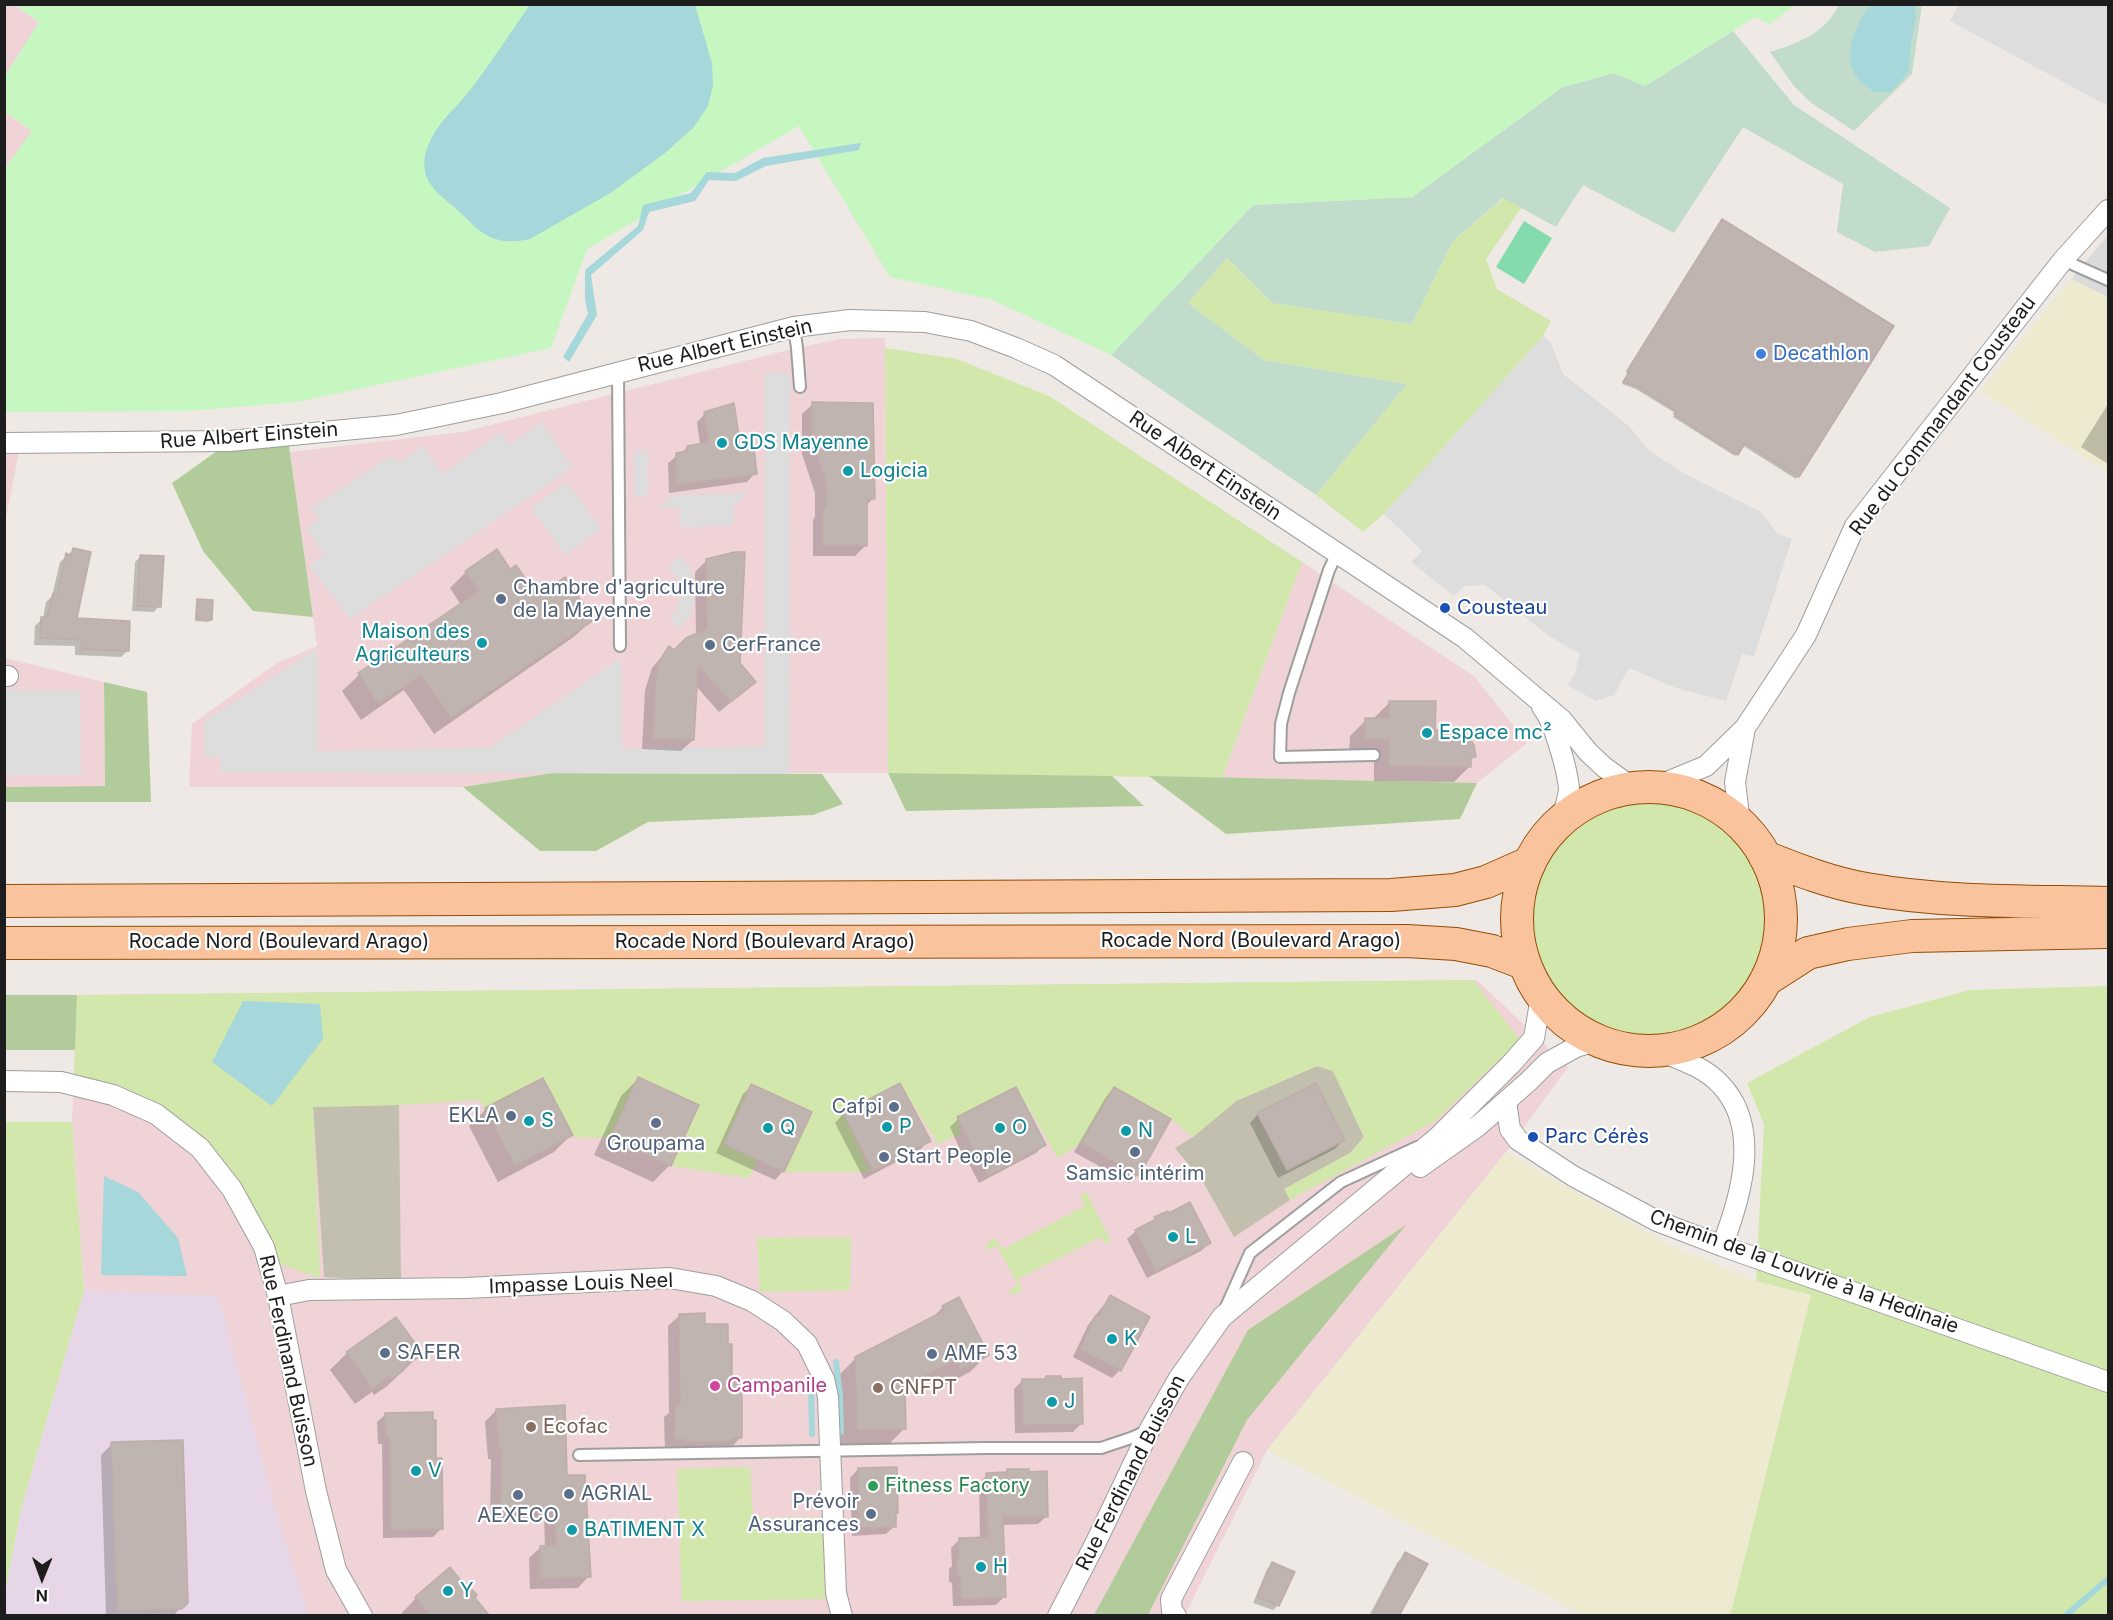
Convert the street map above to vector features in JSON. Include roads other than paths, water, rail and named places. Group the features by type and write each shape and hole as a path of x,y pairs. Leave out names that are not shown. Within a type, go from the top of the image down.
{"main road":[{"path":"1644,788 1679,790 1722,809 1754,839 1766,857 1779,897 1780,940 1766,980 1747,1008 1722,1029 1692,1044 1660,1051 1627,1050 1596,1041 1566,1023 1541,997 1523,963 1516,929 1518,895 1528,863 1543,840 1561,820 1583,805 1607,794 1644,788"},
{"path":"1766,857 1811,875 1875,890 1924,897 1988,901 2109,903"},
{"path":"4,901 1391,895 1455,890 1486,882 1528,863"},
{"path":"1766,980 1808,953 1848,944 1912,936 2109,932"},
{"name":"Rocade Nord (Boulevard Arago)","path":"4,943 1407,941 1456,944 1492,951 1523,963"}],"street":[{"name":"Rue du Commandant Cousteau","path":"1644,788 1706,766 1745,728 1806,635 1855,526 2063,260 2109,210"},
{"name":"Rue Albert Einstein","path":"4,443 230,441 396,425 502,403 794,327 850,320 925,322 971,331 1054,365 1465,638 1562,720 1588,752 1604,767 1644,788"},
{"name":"Rue Albert Einstein","path":"1524,688 1546,711 1558,741 1569,789 1561,820"},
{"name":"Rue du Commandant Cousteau","path":"1740,824 1735,782 1745,728"},
{"name":"Rue Ferdinand Buisson","path":"1058,1616 1150,1429 1179,1377 1222,1317 1437,1138 1511,1064 1534,1038 1541,997"},
{"name":"Rue Ferdinand Buisson","path":"1318,1239 1478,1125 1547,1063 1576,1047 1596,1041"},
{"path":"1660,1051 1698,1067 1720,1083 1734,1102 1741,1123 1743,1173 1737,1206 1722,1246"},
{"name":"Rue Ferdinand Buisson","path":"4,1081 61,1082 112,1095 156,1114 200,1148 232,1189 264,1247 278,1296 316,1491 336,1570 362,1616"},
{"name":"Chemin de la Louvrie à la Hedinaie","path":"1506,1101 1510,1129 1518,1140 1573,1176 1657,1221 2109,1382"},
{"name":"Impasse Louis Neel","path":"278,1296 309,1290 466,1288 670,1278 716,1286 752,1300 783,1321 807,1344 824,1379 828,1397 836,1593 842,1616"},
{"path":"1176,1616 1172,1611 1171,1599 1243,1462"}],"lane":[{"path":"2063,260 2109,280"},
{"path":"794,327 800,387"},
{"path":"618,372 621,646"},
{"path":"1337,553 1329,570 1289,693 1281,724 1280,757 1374,755"},
{"path":"1222,1317 1250,1253 1341,1182 1437,1138"},
{"path":"579,1455 1101,1448 1150,1429"}],"water":[{"path":"530,5 695,5 712,63 713,85 708,106 694,127 665,153 612,192 530,239 509,241 492,238 485,234 440,195 427,178 424,161 432,136 478,80"},
{"path":"1872,5 1914,5 1916,16 1909,71 1891,92 1875,92 1865,85 1852,69 1850,60 1850,50 1856,29"},
{"path":"861,143 859,150 766,166 736,181 709,180 695,201 649,212 643,230 591,275 597,315 569,362 563,357 588,314 585,300 585,270 638,226 643,205 691,193 707,172 735,173 763,158"},
{"path":"243,1001 320,1004 323,1039 272,1106 212,1062"},
{"path":"104,1176 138,1192 178,1238 187,1276 101,1275"}],"waterway":[{"path":"836,1362 841,1432"},
{"path":"811,1381 812,1434"},
{"path":"2065,1616 2108,1579"}],"place":[{"name":"Decathlon","path":"1761,354"},
{"name":"GDS Mayenne","path":"722,443"},
{"name":"Logicia","path":"848,471"},
{"name":"Chambre d'agriculture de la Mayenne","path":"501,599"},
{"name":"Cousteau","path":"1445,608"},
{"name":"Maison des Agriculteurs","path":"482,643"},
{"name":"CerFrance","path":"710,645"},
{"name":"Espace mc²","path":"1427,733"},
{"name":"Cafpi","path":"894,1107"},
{"name":"EKLA","path":"511,1116"},
{"name":"S","path":"529,1121"},
{"name":"Groupama","path":"656,1123"},
{"name":"P","path":"887,1127"},
{"name":"Q","path":"768,1128"},
{"name":"O","path":"1000,1128"},
{"name":"N","path":"1126,1131"},
{"name":"Parc Cérès","path":"1533,1137"},
{"name":"Samsic intérim","path":"1135,1152"},
{"name":"Start People","path":"884,1157"},
{"name":"L","path":"1173,1237"},
{"name":"K","path":"1112,1339"},
{"name":"SAFER","path":"385,1353"},
{"name":"AMF 53","path":"932,1354"},
{"name":"Campanile","path":"715,1386"},
{"name":"CNFPT","path":"878,1388"},
{"name":"J","path":"1052,1402"},
{"name":"Ecofac","path":"531,1427"},
{"name":"V","path":"416,1471"},
{"name":"Fitness Factory","path":"873,1486"},
{"name":"AGRIAL","path":"569,1494"},
{"name":"AEXECO","path":"518,1495"},
{"name":"Prévoir Assurances","path":"871,1514"},
{"name":"BATIMENT X","path":"572,1530"},
{"name":"H","path":"981,1567"},
{"name":"Y","path":"448,1591"}]}
